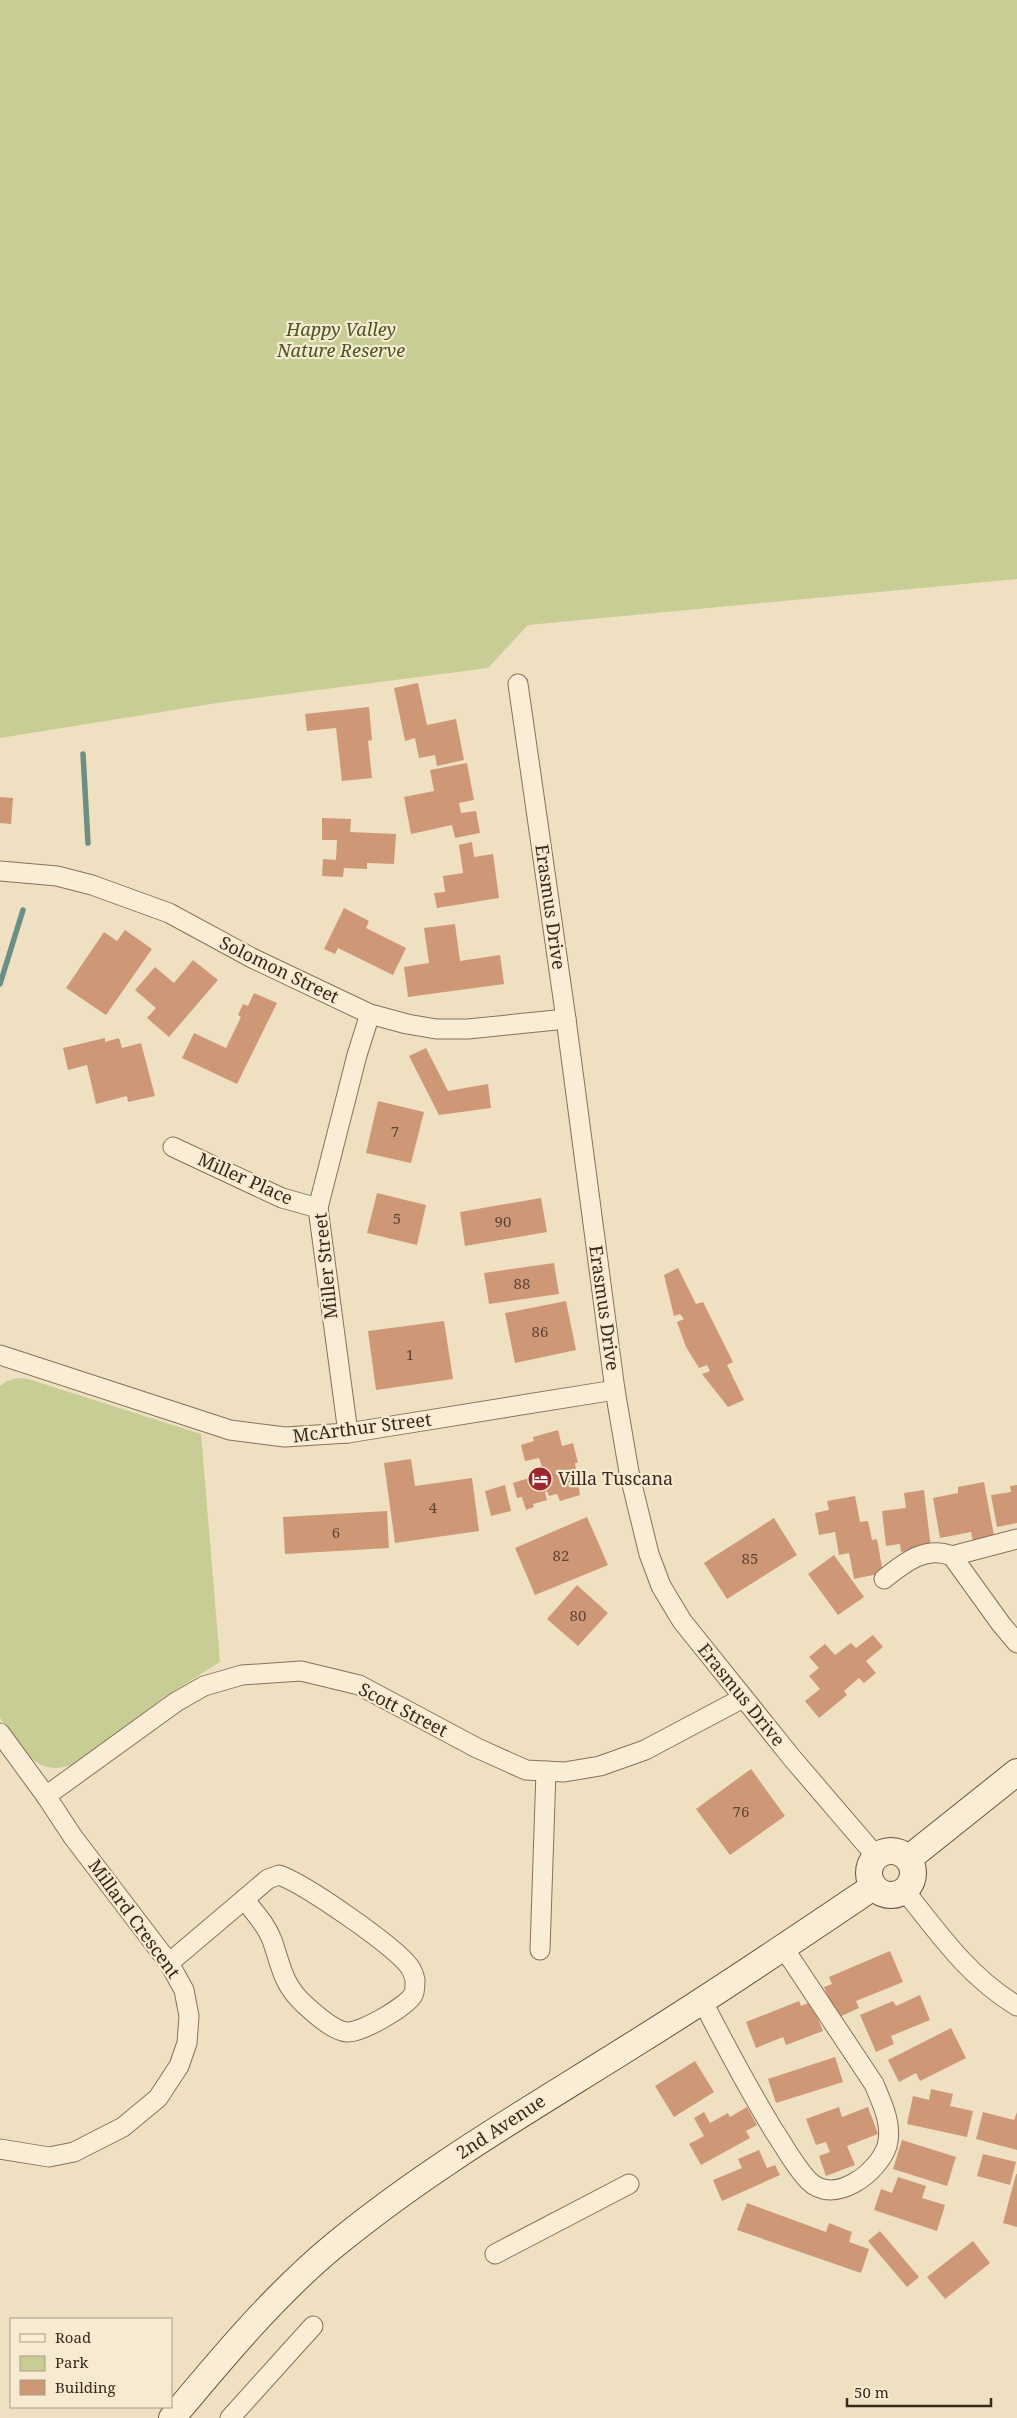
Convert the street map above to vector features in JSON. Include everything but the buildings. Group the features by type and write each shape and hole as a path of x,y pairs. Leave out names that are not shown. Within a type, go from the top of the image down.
{"street":[{"name":"Erasmus Drive","path":"518,684 566,1019 615,1390 637,1513 661,1586 682,1621 743,1698 876,1856"},
{"name":"Solomon Street","path":"0,871 57,876 92,885 169,913 252,958 370,1014 436,1029 468,1029 566,1019"},
{"name":"Miller Street","path":"348,1433 318,1208 357,1055 370,1014"},
{"name":"Miller Place","path":"173,1147 282,1198 318,1208"},
{"name":"McArthur Street","path":"0,1355 230,1430 285,1437 348,1433 615,1390"},
{"path":"952,1556 1017,1539"},
{"path":"884,1579 906,1561 941,1552 952,1556 1017,1643"},
{"name":"Scott Street","path":"46,1796 176,1702 204,1686 242,1674 301,1671 360,1685 476,1748 526,1770 564,1772 600,1766 645,1750 743,1698"},
{"name":"Millard Crescent","path":"0,1733 73,1837 169,1962 184,1990 189,2016 187,2043 179,2066 158,2098 123,2127 74,2152 49,2157 0,2149"},
{"path":"540,1950 546,1771"},
{"path":"908,1859 1017,1772"},
{"path":"887,1850 895,1850 908,1859 913,1872 910,1885 905,1891 892,1895 884,1894 873,1886 868,1872 869,1864 876,1856 887,1850"},
{"path":"169,1962 244,1899 268,1879 279,1875 290,1879 376,1938 408,1965 415,1982 413,1996 396,2010 360,2029 351,2032 340,2030 305,2005 291,1991 284,1976 272,1938 244,1899"},
{"name":"2nd Avenue","path":"172,2418 279,2297 356,2228 407,2188 784,1947 873,1886"},
{"path":"905,1891 954,1954 993,1992 1017,2006"},
{"path":"702,2000 747,2087 784,2146 810,2182 822,2189 829,2189 842,2188 865,2178 879,2163 887,2146 889,2130 884,2108 874,2084 784,1947"},
{"path":"495,2254 629,2184"},
{"path":"230,2418 313,2326"}],"green space":[{"name":"Happy Valley Nature Reserve","path":"0,0 1017,0 1017,579 528,625 488,668 217,703 0,738"},
{"path":"17,1378 28,1379 201,1434 220,1662 163,1698 78,1762 63,1767 51,1768 40,1765 31,1758 15,1740 0,1718 0,1386 7,1381"}],"waterway":[{"path":"83,754 88,843"},
{"path":"0,984 23,910"}],"place":[{"name":"Villa Tuscana","path":"540,1479"}]}
